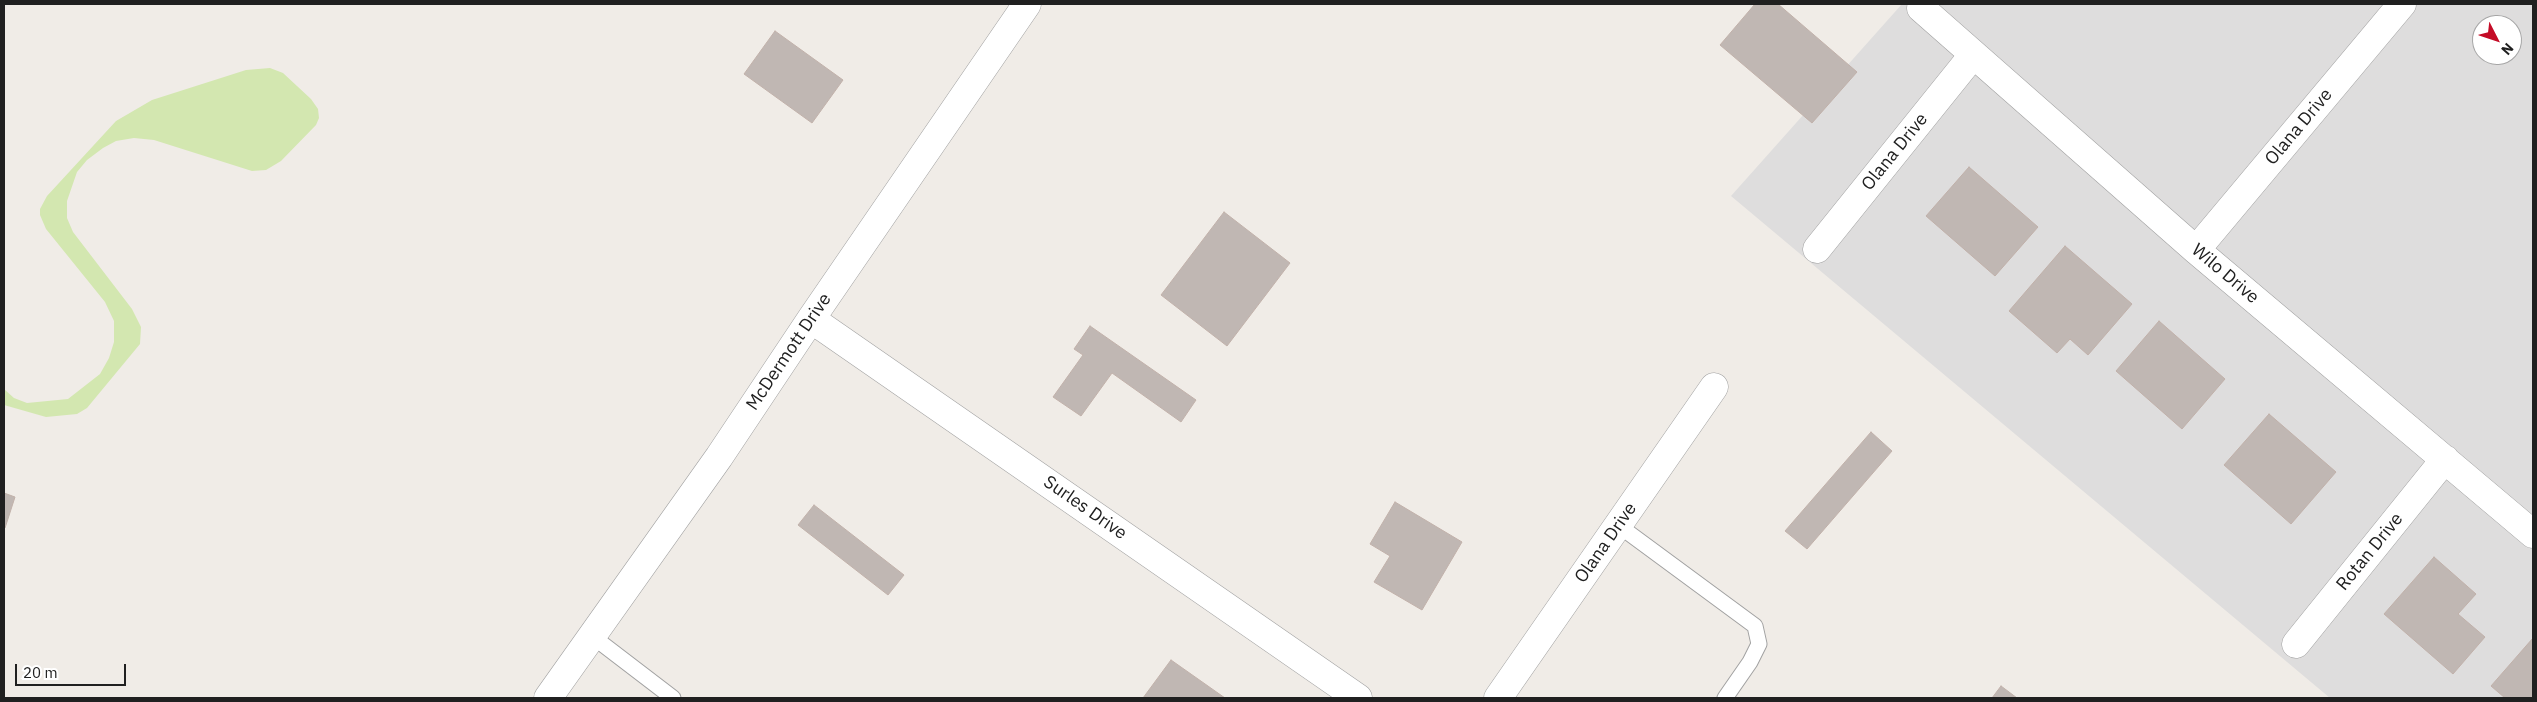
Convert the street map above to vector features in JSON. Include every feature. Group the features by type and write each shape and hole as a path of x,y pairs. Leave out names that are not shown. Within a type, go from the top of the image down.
{"street":[{"name":"McDermott Drive","path":"548,698 720,457 811,319 1027,4"},
{"name":"Olana Drive","path":"2196,250 2402,4"},
{"name":"Wilo Drive","path":"1921,8 2196,250 2533,534"},
{"name":"Olana Drive","path":"1817,249 1973,55"},
{"name":"Surles Drive","path":"811,319 1358,698"},
{"name":"Olana Drive","path":"1498,698 1714,387"},
{"name":"Rotan Drive","path":"2296,644 2445,459"}],"lane":[{"path":"1618,525 1755,626 1759,644 1750,662 1725,698"},
{"path":"592,636 673,698"}],"shaded area":[{"path":"1902,4 2533,4 2533,698 2330,698 1731,196"}],"green space":[{"path":"270,68 283,73 311,99 318,109 319,118 316,125 281,161 266,170 252,171 154,140 134,138 116,141 103,148 87,160 77,172 67,201 67,218 73,232 132,309 141,327 140,344 87,408 77,414 46,417 4,405 4,389 14,398 27,403 68,399 100,374 109,358 114,342 114,321 105,302 46,229 40,215 40,209 47,196 116,121 152,100 246,70"}],"building":[{"path":"1755,4 1778,4 1857,72 1812,123 1720,45"},
{"path":"775,31 843,80 812,123 744,74"},
{"path":"1969,167 2038,227 1995,276 1926,216"},
{"path":"1224,212 1290,263 1227,346 1161,295"},
{"path":"2065,246 2132,304 2088,355 2070,339 2057,353 2009,311"},
{"path":"2159,321 2225,379 2182,429 2116,371"},
{"path":"1090,326 1196,400 1181,422 1112,373 1081,416 1053,397 1083,355 1074,349"},
{"path":"2269,414 2336,472 2291,524 2224,465"},
{"path":"1871,432 1892,451 1807,549 1785,531"},
{"path":"4,493 15,497 5,528 4,528"},
{"path":"1395,502 1462,542 1422,610 1374,582 1390,556 1370,544"},
{"path":"814,505 904,575 888,595 798,525"},
{"path":"2434,557 2476,594 2458,614 2485,637 2453,674 2384,614"},
{"path":"2533,638 2533,698 2505,698 2491,686"},
{"path":"1171,660 1225,698 1143,698"},
{"path":"2001,686 2017,698 1992,698"}]}
